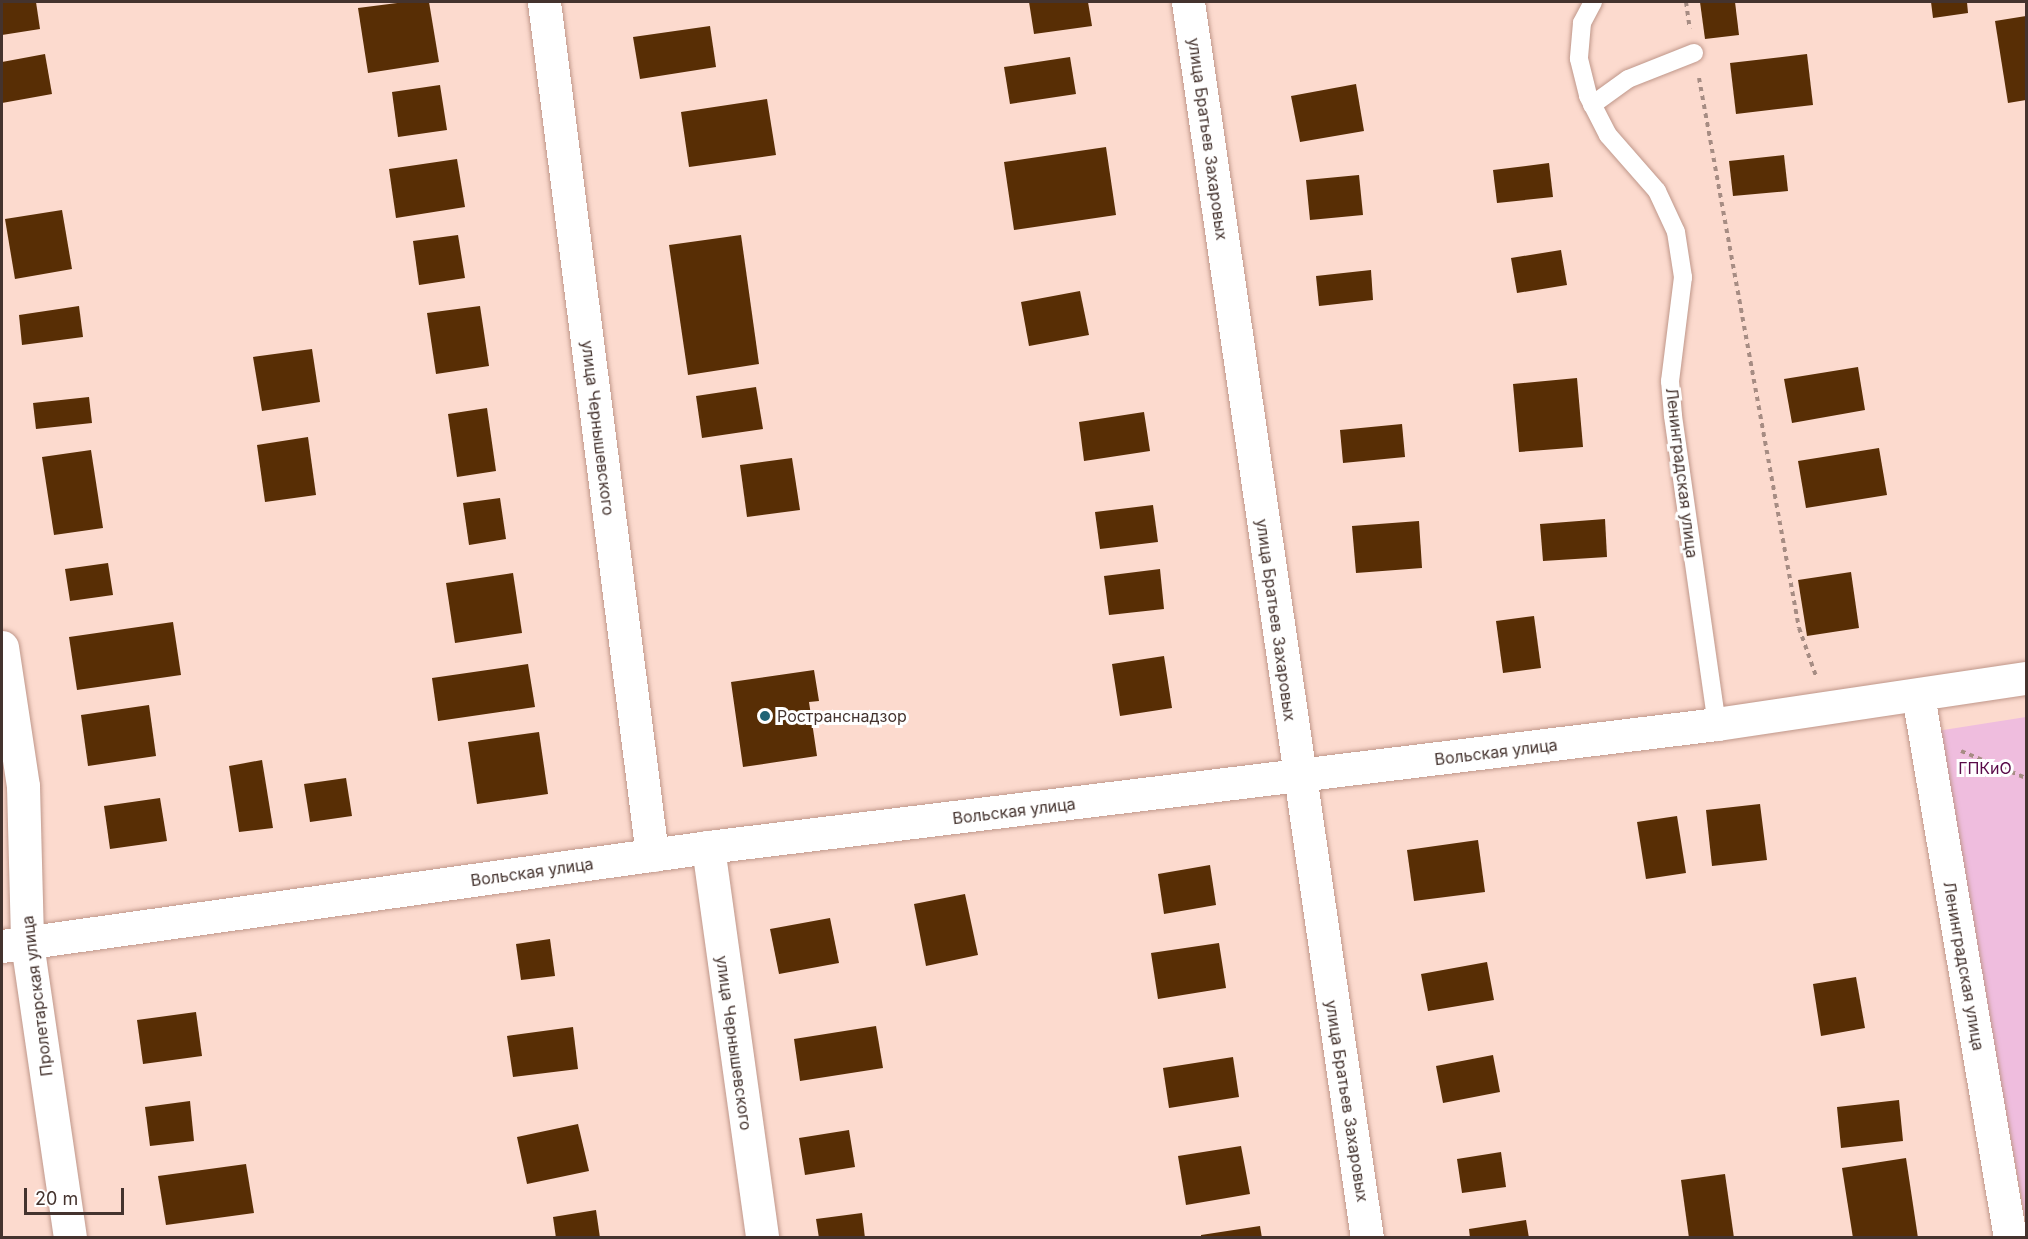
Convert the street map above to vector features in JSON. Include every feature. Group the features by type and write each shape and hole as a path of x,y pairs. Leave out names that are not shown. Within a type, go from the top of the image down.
{"street":[{"name":"улица Чернышевского","path":"544,2 651,855"},
{"name":"улица Братьев Захаровых","path":"1188,2 1298,777 1367,1238"},
{"name":"Пролетарская улица","path":"2,647 23,786 14,944 70,1238"},
{"name":"Вольская улица","path":"14,944 708,847 1298,777 1717,724 2026,678"},
{"name":"Ленинградская улица","path":"1918,695 2010,1238"},
{"name":"улица Чернышевского","path":"708,847 762,1238"}],"lane":[{"name":"Ленинградская улица","path":"1593,2 1582,23 1579,59 1592,105 1608,135 1657,191 1676,232 1683,277 1670,381 1672,416 1717,724"},
{"path":"1592,105 1628,79 1694,53"}],"path":[{"path":"1686,2 1799,628 1828,708"},
{"path":"1925,736 2026,778"}],"green space":[{"name":"ГПКиО","path":"2026,717 2026,1223 1937,731"}],"building":[{"path":"2,2 36,2 40,29 2,35"},
{"path":"405,2 429,2 439,62 368,73 358,8"},
{"path":"1029,2 1088,2 1092,26 1034,34"},
{"path":"1700,2 1735,2 1739,35 1705,39"},
{"path":"1931,2 1967,2 1968,13 1933,18"},
{"path":"2026,16 2026,100 2008,103 1995,21"},
{"path":"710,26 716,67 640,79 633,37"},
{"path":"45,54 52,94 2,103 2,62"},
{"path":"1807,54 1813,105 1736,114 1730,63"},
{"path":"1070,57 1076,94 1010,104 1004,67"},
{"path":"1356,84 1364,131 1300,142 1291,96"},
{"path":"440,85 447,130 398,137 392,92"},
{"path":"767,99 776,155 689,167 681,112"},
{"path":"1106,147 1116,215 1014,230 1004,162"},
{"path":"1784,155 1788,191 1733,196 1729,161"},
{"path":"457,159 465,207 396,218 389,169"},
{"path":"1549,163 1553,197 1497,203 1493,170"},
{"path":"1359,175 1363,215 1310,220 1306,180"},
{"path":"62,210 72,269 15,279 5,219"},
{"path":"458,235 465,278 419,285 413,241"},
{"path":"741,235 759,364 688,375 669,245"},
{"path":"1561,250 1567,285 1517,293 1511,258"},
{"path":"1371,270 1373,300 1319,306 1316,276"},
{"path":"1080,291 1089,335 1029,346 1021,302"},
{"path":"79,306 83,337 22,345 19,315"},
{"path":"480,306 489,366 436,374 427,313"},
{"path":"312,349 320,402 262,411 253,357"},
{"path":"1858,367 1865,410 1792,423 1784,379"},
{"path":"1577,378 1583,447 1519,452 1513,384"},
{"path":"756,387 763,429 702,438 696,396"},
{"path":"89,397 92,423 36,429 33,403"},
{"path":"487,408 496,471 457,477 448,414"},
{"path":"1144,412 1150,451 1084,461 1079,422"},
{"path":"1402,424 1405,457 1343,463 1340,430"},
{"path":"308,437 316,495 265,502 257,445"},
{"path":"1879,448 1887,495 1806,508 1798,461"},
{"path":"91,450 103,528 54,535 42,457"},
{"path":"792,458 800,510 747,517 740,465"},
{"path":"500,498 506,539 469,545 463,503"},
{"path":"1153,505 1158,542 1100,549 1095,512"},
{"path":"1605,519 1607,557 1543,561 1540,524"},
{"path":"1419,521 1422,568 1356,573 1352,526"},
{"path":"108,563 113,595 70,601 65,569"},
{"path":"1160,569 1164,609 1109,615 1104,576"},
{"path":"1851,572 1859,628 1807,636 1798,580"},
{"path":"513,573 522,633 455,643 446,583"},
{"path":"1534,616 1541,668 1503,673 1496,621"},
{"path":"173,622 181,675 77,690 69,637"},
{"path":"1164,656 1172,708 1120,716 1112,664"},
{"path":"528,664 535,707 438,721 432,678"},
{"path":"814,670 819,701 809,702 817,756 743,767 731,682"},
{"path":"149,705 156,756 88,766 81,715"},
{"path":"539,732 548,794 477,804 468,742"},
{"path":"262,760 273,828 239,832 229,766"},
{"path":"346,778 352,816 310,822 304,784"},
{"path":"160,798 167,841 110,849 104,806"},
{"path":"1760,804 1767,860 1712,866 1706,810"},
{"path":"1677,816 1686,873 1646,879 1637,822"},
{"path":"1478,840 1485,892 1414,901 1407,850"},
{"path":"1210,865 1216,905 1164,914 1158,874"},
{"path":"965,894 978,955 926,966 914,904"},
{"path":"830,918 839,963 779,974 770,929"},
{"path":"550,939 555,976 521,980 516,944"},
{"path":"1219,943 1226,988 1158,999 1151,953"},
{"path":"1487,962 1494,1000 1428,1011 1421,974"},
{"path":"1856,977 1865,1028 1821,1036 1813,984"},
{"path":"196,1012 202,1056 143,1064 137,1020"},
{"path":"876,1026 883,1068 800,1081 794,1039"},
{"path":"573,1027 578,1069 513,1077 507,1036"},
{"path":"1493,1055 1500,1092 1443,1103 1436,1066"},
{"path":"1233,1057 1239,1097 1169,1108 1163,1068"},
{"path":"1899,1100 1903,1141 1841,1148 1837,1107"},
{"path":"190,1101 194,1141 150,1146 145,1107"},
{"path":"578,1124 589,1171 527,1184 517,1137"},
{"path":"849,1130 855,1167 805,1175 799,1138"},
{"path":"1241,1146 1250,1194 1186,1205 1178,1156"},
{"path":"1501,1152 1506,1187 1462,1193 1457,1159"},
{"path":"1906,1158 1918,1238 1853,1238 1842,1168"},
{"path":"246,1164 254,1213 166,1225 158,1176"},
{"path":"1725,1174 1734,1238 1689,1238 1681,1180"},
{"path":"596,1210 600,1238 556,1238 553,1217"},
{"path":"862,1213 865,1238 819,1238 816,1219"},
{"path":"1526,1220 1529,1238 1470,1238 1469,1229"},
{"path":"1260,1226 1262,1238 1201,1238 1201,1235"}],"place":[{"name":"Ространснадзор","path":"765,716"}]}
